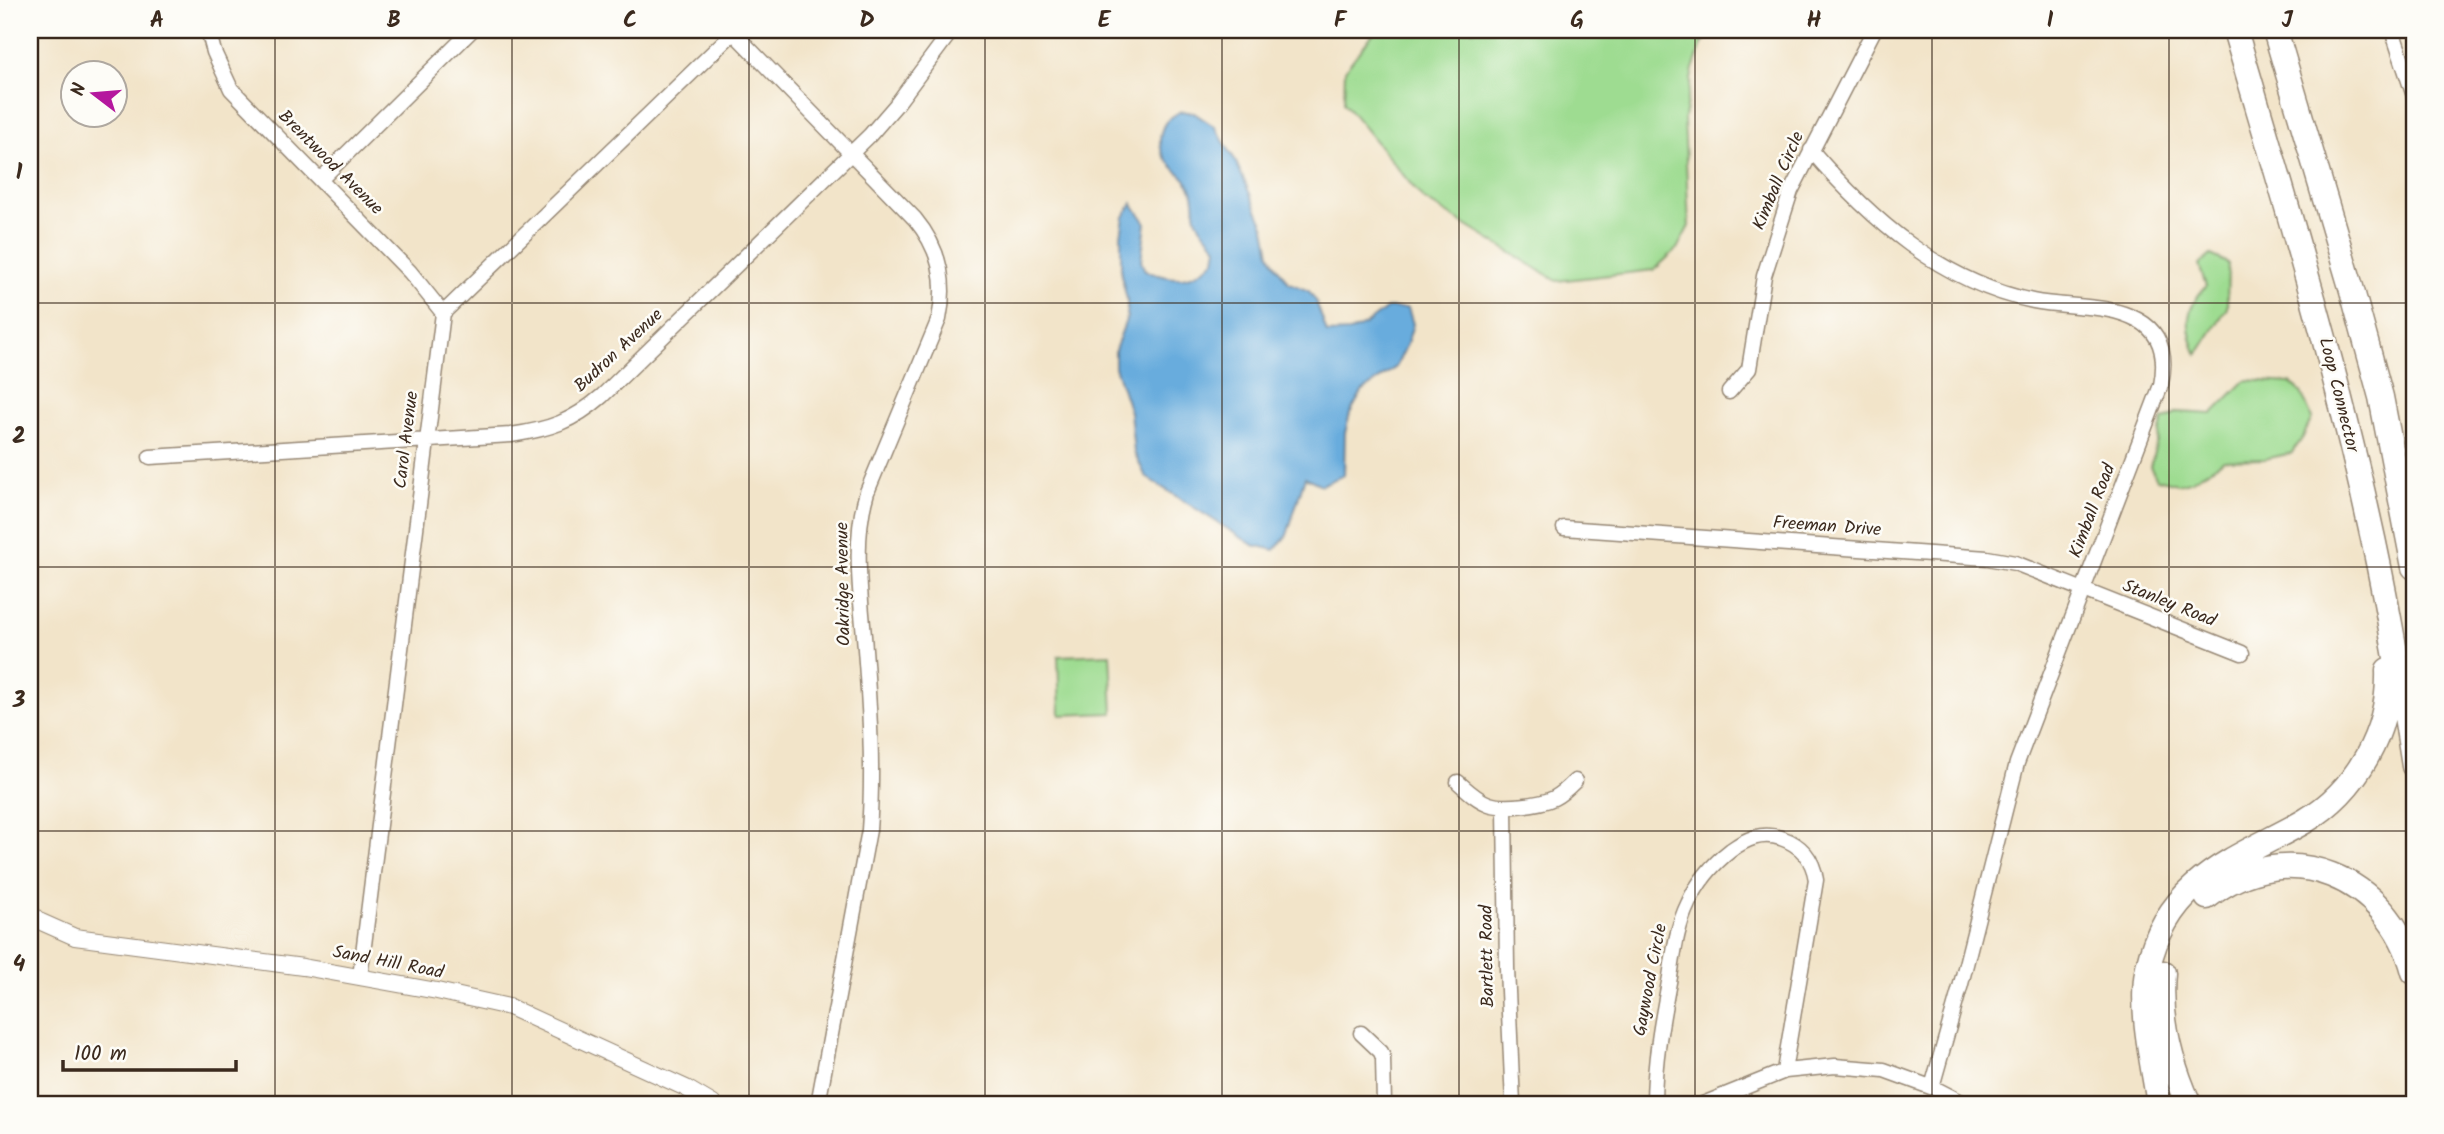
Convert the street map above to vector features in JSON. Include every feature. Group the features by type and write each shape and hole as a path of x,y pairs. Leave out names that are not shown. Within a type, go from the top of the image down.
{"highway":[{"name":"Loop Connector","path":"2235,30 2307,273 2368,516 2396,656 2414,766"},
{"path":"2274,30 2381,397 2414,567"},
{"path":"2159,1104 2145,986 2151,955 2162,927 2180,901 2204,879 2328,804 2357,772 2378,731 2386,702 2388,666 2368,516"},
{"path":"2189,1104 2168,1040 2162,997 2164,971 2183,923 2217,889 2243,875 2277,868 2315,870 2338,878 2361,890 2386,913 2400,934 2414,972"}],"street":[{"name":"Brentwood Avenue","path":"208,30 214,52 231,89 411,272 443,313"},
{"path":"320,180 472,30"},
{"path":"443,313 733,30"},
{"name":"Oakridge Avenue","path":"733,30 923,229 937,254 943,279 939,318 867,492 860,519 860,582 871,746 871,803 869,830 818,1104"},
{"name":"Budron Avenue","path":"150,457 511,435 552,427 577,416 602,396 852,153 896,105 952,30"},
{"name":"Kimball Circle","path":"1729,392 1749,369 1755,317 1772,246 1791,191 1874,30"},
{"path":"2392,30 2414,96"},
{"name":"Kimball Road","path":"1811,150 1850,195 1878,221 1926,256 1981,285 2033,301 2124,314 2140,321 2159,341 2164,354 2161,385 2017,763 1961,984 1931,1087"},
{"name":"Carol Avenue","path":"360,977 443,313"},
{"name":"Freeman Drive","path":"1563,527 1987,558 2015,563 2083,591"},
{"name":"Stanley Road","path":"2083,591 2242,653"},
{"path":"1458,782 1489,804 1505,807 1550,800 1562,794 1575,781"},
{"name":"Bartlett Road","path":"1505,807 1508,1000 1513,1104"},
{"name":"Gaywood Circle","path":"1654,1104 1658,1044 1678,930 1686,906 1699,883 1728,853 1743,841 1767,835 1780,838 1806,853 1814,865 1816,880 1784,1071"},
{"name":"Sand Hill Road","path":"33,922 75,937 248,958 509,1007 686,1087 713,1104"},
{"path":"1362,1033 1381,1052 1383,1058 1384,1104"},
{"path":"1703,1104 1784,1071 1835,1066 1884,1070 1931,1087 1965,1104"}],"green space":[{"path":"1376,30 1712,30 1702,44 1693,69 1684,118 1689,226 1677,249 1654,270 1557,281 1423,199 1344,103 1345,70"},
{"path":"2211,255 2228,263 2227,308 2197,355 2190,335 2190,311 2206,286 2199,265"},
{"path":"2246,380 2290,383 2301,392 2312,418 2292,453 2265,459 2224,460 2192,480 2178,484 2157,479 2150,467 2163,420 2178,412 2212,414"},
{"path":"1110,654 1113,713 1060,715 1058,656"}],"water":[{"path":"1181,111 1194,113 1215,127 1235,160 1265,228 1270,254 1277,267 1289,283 1309,291 1316,301 1327,333 1350,332 1365,325 1387,308 1408,308 1413,324 1396,367 1362,392 1350,413 1345,433 1344,475 1321,485 1305,477 1287,535 1275,550 1253,545 1146,477 1134,452 1130,412 1115,367 1115,350 1127,317 1127,299 1121,275 1121,235 1124,217 1132,203 1146,223 1141,261 1145,271 1182,278 1198,273 1215,260 1217,247 1198,223 1191,188 1167,160 1161,147 1164,125"}]}
